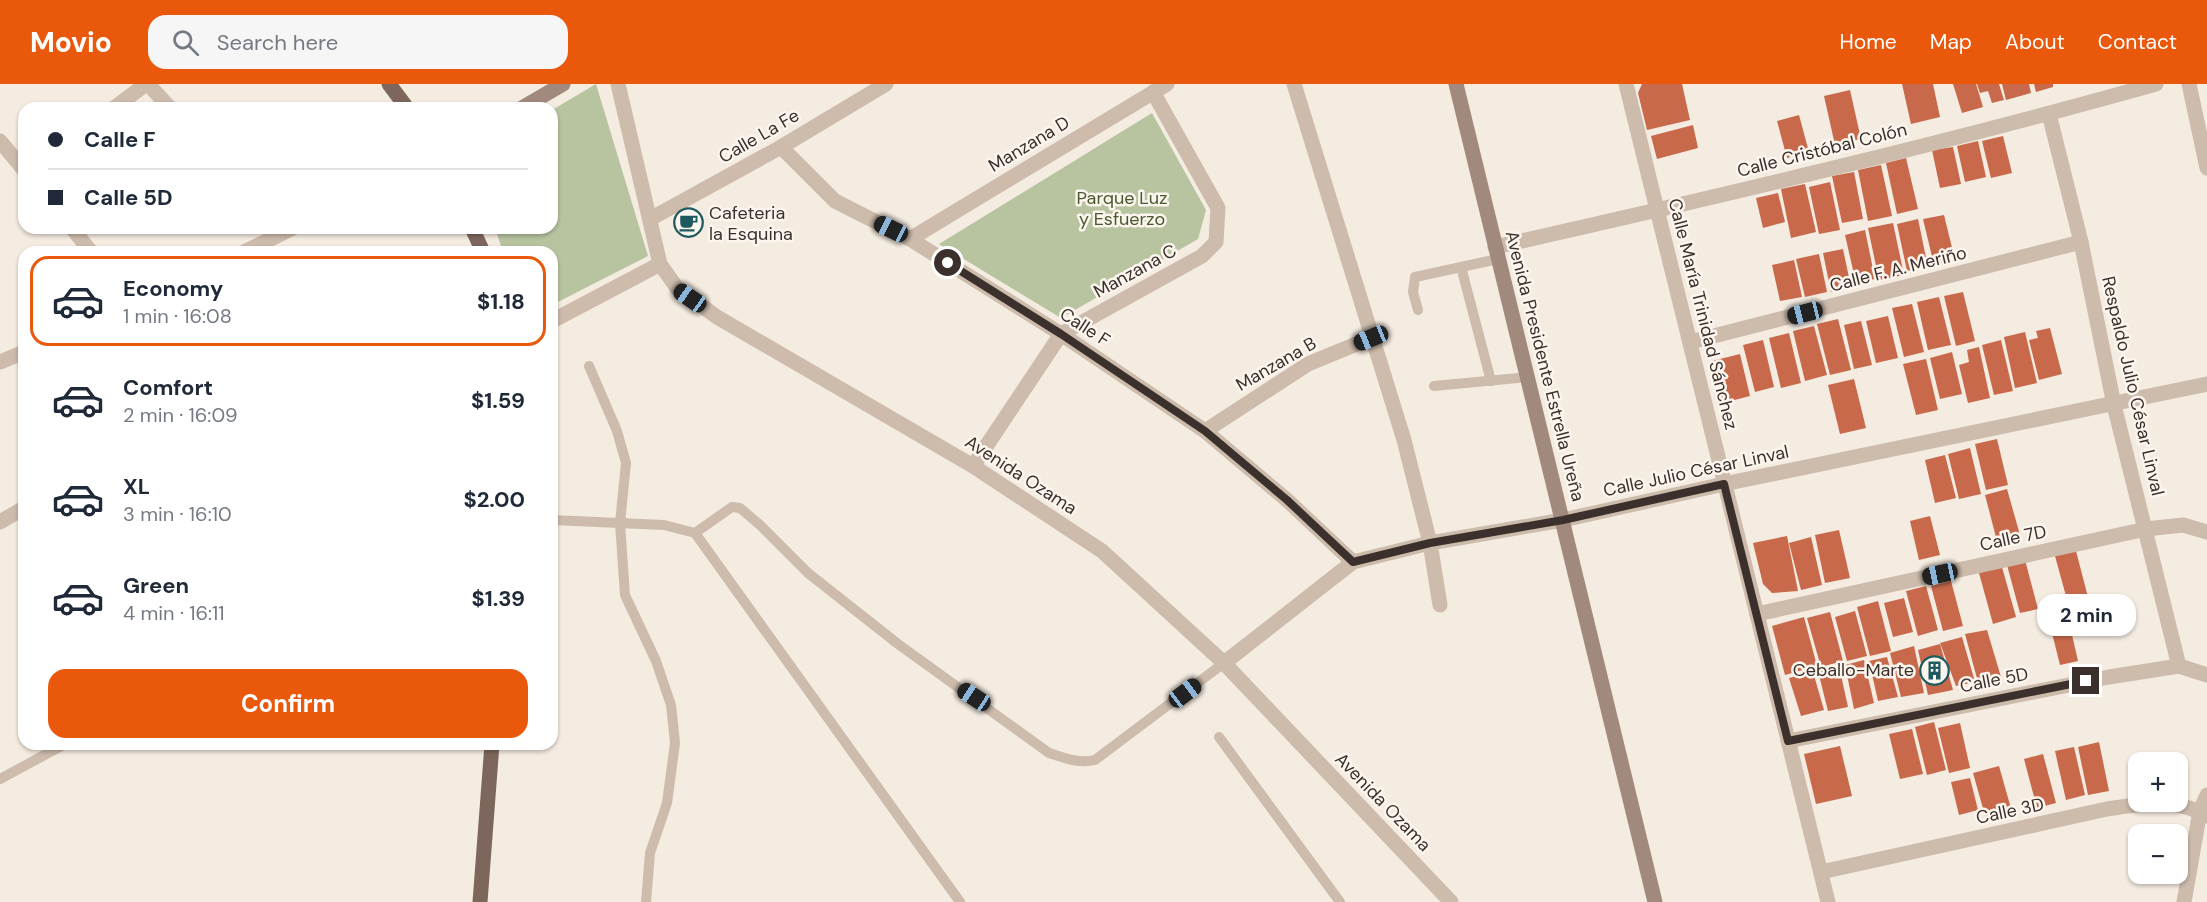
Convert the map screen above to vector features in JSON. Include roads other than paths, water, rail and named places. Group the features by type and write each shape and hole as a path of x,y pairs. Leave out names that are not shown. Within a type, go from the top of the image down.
{"main road":[{"path":"389,84 402,102"},
{"path":"532,102 562,84"},
{"name":"Avenida Presidente Estrella Ureña","path":"1456,84 1655,902"},
{"path":"476,901 491,750"}],"street":[{"path":"122,102 147,84 164,102"},
{"name":"Avenida Ozama","path":"618,84 660,264 677,288 717,316 973,465 1102,551 1224,663 1451,902"},
{"name":"Calle La Fe","path":"650,219 781,147 886,84"},
{"name":"Manzana D","path":"910,239 1167,84"},
{"path":"1294,84 1404,440 1430,543 1440,605"},
{"name":"Calle María Trinidad Sánchez","path":"1626,84 1828,902"},
{"name":"Calle Cristóbal Colón","path":"1497,253 1658,210 2049,114 2156,84"},
{"path":"2189,84 2207,168"},
{"name":"Manzana C","path":"973,465 1061,334 1202,256 1216,242 1218,208 1153,92"},
{"name":"Respaldo Julio César Linval","path":"2049,114 2081,242 2114,405 2179,666"},
{"path":"0,141 18,163"},
{"name":"Calle F","path":"781,147 835,201 910,239 1061,334 1205,431 1287,500 1353,562"},
{"path":"77,234 86,246"},
{"path":"255,246 277,234"},
{"name":"Calle F. A. Meriño","path":"1690,342 2081,242"},
{"path":"558,318 660,264"},
{"name":"Manzana B","path":"1205,431 1308,364 1371,338"},
{"path":"0,362 18,354"},
{"name":"Calle Julio César Linval","path":"1224,663 1353,562 1430,543 1563,520 1724,484 2207,384"},
{"path":"0,522 18,512"},
{"name":"Calle 7D","path":"1756,614 2146,529 2182,525 2207,532"},
{"name":"Calle 5D","path":"1788,741 2109,677 2179,666 2207,675"},
{"path":"2184,902 2207,795"},
{"name":"Calle 3D","path":"1821,872 2148,803 2176,804 2203,814"}],"lane":[{"path":"1419,310 1413,292 1416,277 1461,267 1497,253"},
{"path":"1461,267 1491,381"},
{"path":"589,366 617,431 626,463 620,523 625,595 656,661 672,705 675,743 668,803 650,854 646,902"},
{"path":"1434,386 1527,377"},
{"path":"694,533 725,514 732,507 740,508 808,573 897,644 1049,753 1067,759 1085,763 1095,760 1224,663"},
{"path":"558,520 664,525 694,533 960,902"},
{"path":"1219,737 1340,902"},
{"path":"0,779 54,750"}],"place":[{"name":"Cafeteria la Esquina","path":"688,223"},
{"name":"Ceballo-Marte","path":"1935,670"}],"park label":[{"name":"Parque Luz y Esfuerzo","path":"1122,208"}]}
